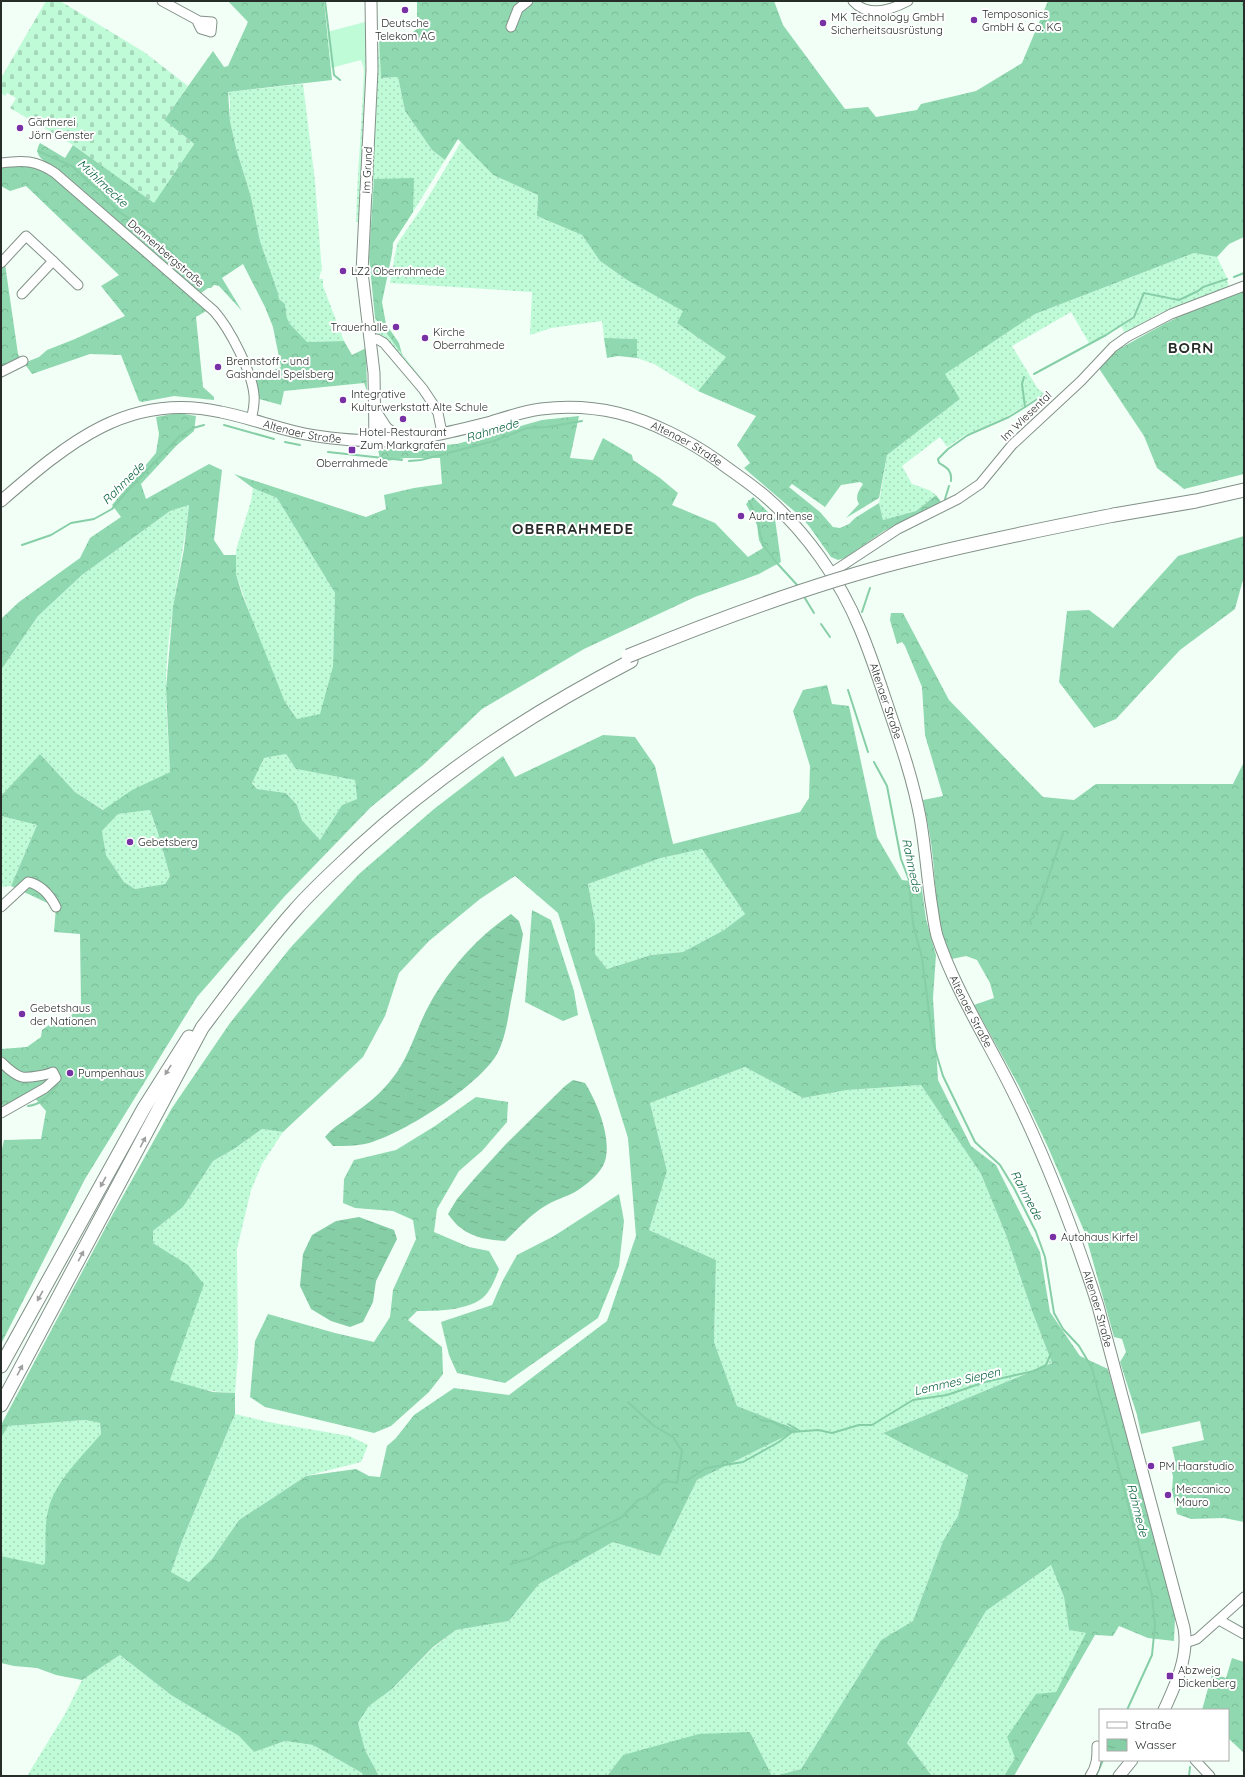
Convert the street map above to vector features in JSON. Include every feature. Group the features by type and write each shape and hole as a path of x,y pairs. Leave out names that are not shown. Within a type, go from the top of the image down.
{"highway":[{"path":"1,1366 144,1108 180,1049 211,1005 249,956 293,905 332,865 380,822 461,756 515,720 580,682 704,625 791,594 903,561 1114,519 1244,490"},
{"path":"1114,519 1181,512 1244,498"},
{"path":"1,1405 202,1028 241,975 296,909 382,826 465,760 508,731 630,659"}],"main road":[{"name":"Im Grund","path":"371,1 372,70 362,272 374,373 375,441"},
{"name":"Altenaer Straße","path":"2,498 78,440 104,425 133,413 166,407 188,407 221,412 298,433 334,439 375,441 402,440 442,434 538,410 571,407 620,414 687,442 710,456 752,486 766,497 794,525 831,573 859,626 907,765 920,816 936,932 957,985 1038,1143 1062,1201 1098,1306 1179,1607 1185,1643 1177,1679 1164,1709"},
{"path":"375,411 386,428 402,440"},
{"path":"1119,1776 1131,1761"}],"street":[{"path":"162,1 199,21"},
{"path":"511,27 518,9 528,1"},
{"path":"853,1 865,10 880,12 908,1"},
{"name":"Dannenbergstraße","path":"1,163 25,160 51,170 185,284 214,311 224,322 231,335 250,380 254,395 251,420"},
{"path":"1,262 26,236 78,285"},
{"path":"22,294 53,261"},
{"name":"Im Wiesental","path":"831,573 898,529 958,499 980,484 1012,445 1081,381 1117,344 1171,314 1244,286"},
{"path":"370,340 377,339 384,343 423,389 438,413 442,434"},
{"path":"1,372 23,361"},
{"path":"1,907 28,882 37,884 50,896 56,907"},
{"path":"1,1062 8,1069 22,1077 53,1072 56,1078 45,1088 1,1113"},
{"path":"1185,1643 1197,1639 1244,1597"},
{"path":"1219,1620 1244,1634"},
{"path":"1090,1776 1096,1762 1097,1746"},
{"path":"1197,1761 1210,1776"}],"green space":[{"path":"46,1 60,1 144,52 188,86 164,120 194,144 154,203 73,145 10,108 16,98 7,93 5,96 1,93 1,78"},
{"path":"228,1 324,1 332,80 228,92 230,121 236,148 251,197 260,241 279,299 285,304 287,318 290,324 307,342 344,341 352,355 366,348 367,391 364,383 284,391 281,405 259,399 255,378 281,367 273,327 265,307 243,264 222,278 242,311 219,286 214,285 201,293 62,172 40,157 38,153 40,143 65,158 73,145 154,202 194,144 164,120 213,51 224,67 228,66 248,22"},
{"path":"417,1 774,1 783,25 845,109 868,107 876,117 917,110 921,104 976,91 1022,63 1048,1 1244,1 1244,237 1229,244 1217,257 1194,253 1035,314 945,374 960,399 887,455 879,498 846,518 859,504 857,499 858,494 863,484 860,482 841,485 825,507 792,484 789,487 820,512 833,527 840,528 849,524 855,518 879,503 883,520 916,511 936,495 942,503 884,531 845,558 838,560 831,557 801,517 744,468 750,463 737,445 756,416 698,391 726,357 677,323 683,311 627,280 600,261 582,235 537,216 538,195 493,175 458,139 445,160 432,150 405,111 398,77 381,78 379,40 404,39 417,29"},
{"path":"365,22 368,22 369,60 360,222 356,222 364,72"},
{"path":"365,22 365,72 361,60 331,68 327,32"},
{"path":"379,40 381,78 398,77 405,111 432,150 445,160 413,212 413,179 374,179 369,257 369,209"},
{"path":"303,84 315,181 322,272 321,271 319,279 323,279 323,286 344,341 306,342 290,324 287,318 285,304 279,299 260,241 251,197 236,148 230,121 230,100 228,92"},
{"path":"461,142 493,175 538,195 537,216 582,235 600,261 627,280 684,311 677,323 726,357 698,391 654,364 637,358 637,339 604,338 602,321 551,328 530,335 532,292 390,283 397,244 423,206"},
{"path":"26,165 45,171 53,176 208,310 196,317 203,387 214,397 214,400 174,396 142,402 139,401 121,355 90,354 32,374 24,363 39,357 47,350 125,316 101,286 119,275 26,186 10,191 1,186 1,168"},
{"path":"414,178 413,212 393,243 382,302 386,324 399,343 402,354 375,318 369,257 374,179"},
{"path":"1194,253 1217,257 1227,278 1203,286 1179,299 1144,292 1133,316 1106,335 1089,343 1071,312 1012,346 1038,389 1044,393 1008,416 967,434 947,447 940,437 902,466 912,484 929,490 936,495 916,511 883,520 879,503 887,455 960,399 944,374 1035,314"},
{"path":"5,264 18,354 21,359 1,367 1,268"},
{"path":"1227,279 1229,287 1160,313 1125,333 1121,326 1135,317 1145,293 1179,300 1204,287"},
{"path":"1244,291 1244,474 1184,489 1157,468 1144,436 1098,367 1119,349 1164,324 1185,314"},
{"path":"375,318 426,384 385,338 378,333"},
{"path":"604,338 637,339 637,358 618,356 607,358"},
{"path":"178,413 196,416 194,431 177,445 141,484 146,499 209,464 222,470 214,540 224,555 236,555 236,574 242,594 285,702 297,719 320,714 333,666 335,593 277,498 253,488 234,474 366,517 386,509 384,495 414,488 442,484 440,458 405,458 381,462 378,450 457,444 542,420 579,416 570,458 593,460 603,438 632,455 633,460 660,478 678,493 672,505 715,523 748,557 763,548 759,540 757,525 746,504 753,497 775,519 781,562 759,574 695,597 584,649 482,709 423,765 371,807 284,897 197,997 85,1179 1,1344 1,1153 4,1140 41,1139 46,1111 33,1096 1,1106 1,1049 27,1047 41,1037 42,1030 53,1022 63,1024 81,1005 80,934 54,932 56,907 11,886 37,825 1,816 1,796 40,754 75,792 103,810 132,790 170,772 166,689 173,607 184,549 189,505 170,511 82,575 38,616 1,670 1,619 19,602 80,558 90,538 121,517 112,505 156,453 159,434 156,417","holes":["286,754 296,769 355,780 357,799 342,805 320,840 302,820 297,805 286,793 257,789 252,783 264,758","150,810 170,876 165,884 135,889 124,882 106,855 102,831 118,814"]},
{"path":"253,488 277,498 335,593 333,666 320,715 297,719 285,702 254,626 236,574 236,550 251,501"},
{"path":"189,505 171,620 167,666 166,699 170,772 133,790 104,810 75,792 40,754 1,796 1,670 38,616 82,575 170,511"},
{"path":"1244,536 1244,576 1235,609 1180,650 1116,719 1094,728 1059,682 1067,611 1089,610 1113,628 1178,556"},
{"path":"891,613 903,613 949,700 1043,797 1074,800 1096,784 1233,784 1244,762 1244,1522 1224,1518 1191,1519 1177,1514 1172,1490 1173,1477 1171,1467 1176,1465 1172,1447 1204,1440 1200,1421 1141,1434 1137,1415 1120,1362 1126,1352 1122,1339 1114,1337 1085,1233 1047,1145 1019,1086 974,1005 994,998 990,983 977,960 966,956 952,959 947,947 938,910 931,844 923,800 943,796 925,735 922,687 905,646 902,642 897,644 890,620"},
{"path":"827,685 832,704 849,706 877,837 902,880 921,882 926,919 936,955 933,998 938,1080 971,1146 996,1165 1040,1252 1050,1312 1080,1356 1108,1369 1143,1493 1175,1618 1174,1641 1148,1638 1119,1626 1113,1636 1095,1635 1014,1776 1004,1776 1015,1758 1007,1737 1036,1694 1056,1692 1086,1633 1069,1630 1064,1597 1051,1565 986,1611 907,1743 932,1776 774,1776 801,1769 881,1640 913,1621 943,1541 958,1516 968,1475 883,1433 1052,1363 1032,1311 1006,1235 981,1174 921,1085 847,1090 803,1098 745,1067 650,1103 667,1171 649,1230 716,1260 714,1342 737,1406 798,1430 697,1480 660,1556 613,1542 539,1584 509,1621 456,1630 433,1647 392,1689 369,1706 358,1723 365,1750 379,1776 363,1776 362,1773 313,1745 285,1741 254,1752 239,1736 171,1695 120,1655 82,1680 56,1675 37,1668 1,1663 1,1556 43,1565 45,1563 46,1520 53,1497 71,1468 101,1434 100,1423 85,1420 8,1426 1,1438 1,1425 109,1221 172,1108 230,1023 291,947 359,874 434,809 503,756 515,777 603,735 635,737 655,766 673,844 800,812 809,798 810,766 793,711 803,690","holes":["702,849 745,914 724,930 683,952 651,955 607,969 595,954 595,922 588,884 661,858","515,876 558,913 628,1138 636,1236 607,1321 509,1395 454,1388 414,1415 396,1438 387,1446 380,1477 369,1476 356,1469 306,1476 239,1520 212,1559 189,1582 171,1572 182,1541 235,1414 235,1393 213,1392 170,1380 204,1284 188,1265 153,1243 153,1231 183,1207 213,1161 234,1149 262,1129 283,1132 363,1057 385,1016 399,973 429,941 480,899"]},
{"path":"286,754 296,769 355,780 357,799 342,805 320,840 302,820 297,805 286,793 257,789 252,782 264,758"},
{"path":"150,810 170,876 165,884 135,889 124,882 106,855 102,831 118,814"},
{"path":"1,816 37,825 11,886 1,887"},
{"path":"702,849 745,914 724,930 683,952 651,955 607,969 595,954 595,922 588,884 661,858"},
{"path":"532,910 551,920 574,991 578,1015 563,1021 525,1002"},
{"path":"745,1067 803,1098 847,1090 921,1085 981,1174 1006,1235 1032,1311 1052,1363 883,1433 968,1475 958,1516 943,1541 913,1621 881,1640 801,1769 772,1776 750,1732 623,1755 607,1776 379,1776 365,1750 358,1723 369,1706 392,1689 433,1648 456,1630 509,1621 539,1584 613,1542 660,1556 697,1480 798,1430 737,1406 714,1342 716,1260 649,1230 667,1171 650,1103"},
{"path":"476,1097 508,1102 507,1122 482,1151 459,1171 437,1209 434,1232 469,1247 489,1251 499,1269 488,1292 475,1303 455,1309 417,1311 408,1320 442,1347 443,1374 429,1392 391,1426 374,1433 265,1407 250,1397 255,1341 268,1314 335,1333 374,1342 390,1317 393,1290 416,1239 413,1220 393,1211 355,1208 343,1203 344,1179 354,1160 396,1150 435,1126"},
{"path":"262,1129 283,1132 262,1164 251,1190 237,1249 238,1356 235,1393 202,1389 170,1380 203,1284 187,1265 153,1243 153,1231 183,1207 213,1161 234,1149"},
{"path":"619,1194 624,1221 619,1266 598,1318 505,1383 457,1373 449,1355 441,1322 492,1305 503,1280 517,1255 554,1236"},
{"path":"235,1414 268,1422 349,1436 368,1445 361,1462 306,1476 239,1520 212,1559 189,1582 171,1572 182,1541"},
{"path":"85,1420 100,1423 101,1434 56,1491 46,1531 45,1563 43,1566 1,1556 1,1438 8,1426"},
{"path":"1051,1565 1064,1597 1069,1630 1087,1633 1056,1692 1004,1776 932,1776 907,1743 986,1611"},
{"path":"120,1655 171,1695 239,1736 254,1752 285,1741 313,1745 362,1773 363,1776 27,1776 65,1714 82,1680"},
{"path":"1232,1658 1244,1662 1244,1753 1229,1739 1229,1709 1202,1709 1212,1674 1226,1678"},
{"path":"750,1732 772,1776 607,1776 623,1755 699,1734"}],"water":[{"path":"511,914 519,921 523,934 505,1034 499,1050 491,1063 462,1090 425,1116 406,1127 370,1143 333,1146 325,1137 336,1126 373,1099 393,1078 402,1065 426,1011 452,970 462,957 485,934"},
{"path":"573,1080 585,1083 594,1100 605,1131 607,1152 603,1166 597,1175 575,1192 552,1202 540,1210 529,1218 505,1241 476,1236 459,1227 448,1214 457,1199 506,1144"},
{"path":"359,1217 394,1230 397,1239 376,1281 373,1302 363,1322 350,1327 331,1321 311,1309 300,1286 303,1254 312,1235 336,1221"}],"waterway":[{"path":"325,1 334,75 340,80"},
{"name":"Mühlmecke","path":"38,151 72,166 92,185 101,191 112,205 122,214 152,231 196,278 196,288"},
{"path":"1234,277 1244,273"},
{"path":"1034,374 1106,335 1134,317 1144,293 1179,300 1203,287 1227,279"},
{"path":"951,481 950,472 939,463 938,459 948,449 968,435 1009,417 1025,407 1022,384 1024,377"},
{"path":"1025,407 1045,394"},
{"name":"Rahmede","path":"409,461 421,460 494,441 527,428 547,427 582,421"},
{"name":"Rahmede","path":"22,545 51,535 71,523 94,519 112,509 127,491 180,436 193,428 204,425"},
{"name":"Rahmede","path":"224,425 274,439"},
{"name":"Rahmede","path":"285,442 300,445"},
{"name":"Rahmede","path":"328,452 402,460"},
{"path":"945,499 949,486"},
{"name":"Rahmede","path":"749,501 758,520 764,546 776,562 798,586"},
{"path":"862,612 870,588"},
{"name":"Rahmede","path":"803,595 814,613"},
{"name":"Rahmede","path":"821,624 830,637"},
{"name":"Rahmede","path":"848,690 868,752"},
{"name":"Rahmede","path":"874,762 887,786 901,859 909,880 913,924 922,958 933,1043 943,1076 975,1142 1000,1165 1014,1188 1036,1232 1045,1257 1054,1313 1063,1329 1079,1346 1092,1368 1152,1595 1155,1625 1152,1655 1127,1709"},
{"path":"1031,924 1030,920 1034,917 1034,912 1037,910 1037,906 1040,903 1063,833"},
{"path":"28,1106 37,1104 58,1085"},
{"name":"Lemmes Siepen","path":"686,1481 706,1468 743,1462 779,1442 792,1432 818,1430 832,1433 859,1425 872,1425 913,1400 947,1395 985,1382 1034,1371 1046,1365 1051,1353"},
{"name":"Lemmes Siepen","path":"511,1564 531,1558 544,1550 562,1543 575,1541 622,1517 638,1500 647,1497 650,1493 654,1492 663,1482 677,1483 682,1451 673,1437 654,1426 628,1402"},
{"path":"760,1420 773,1422 792,1432"},
{"path":"788,1424 800,1431"},
{"name":"Rahmede","path":"1096,1776 1103,1761"},
{"path":"1189,1776 1190,1767"}],"place":[{"name":"Deutsche Telekom AG","path":"405,10"},
{"name":"Temposonics GmbH & Co. KG","path":"974,20"},
{"name":"MK Technology GmbH Sicherheitsausrüstung","path":"823,23"},
{"name":"Gärtnerei Jörn Genster","path":"20,128"},
{"name":"LZ2 Oberrahmede","path":"343,271"},
{"name":"Trauerhalle","path":"396,327"},
{"name":"Kirche Oberrahmede","path":"425,338"},
{"name":"Brennstoff - und Gashandel Spelsberg","path":"218,367"},
{"name":"Integrative Kulturwerkstatt Alte Schule","path":"343,400"},
{"name":"Hotel-Restaurant Zum Markgrafen","path":"403,419"},
{"name":"Oberrahmede","path":"352,450"},
{"name":"Aura Intense","path":"741,516"},
{"name":"Gebetsberg","path":"130,842"},
{"name":"Gebetshaus der Nationen","path":"22,1014"},
{"name":"Pumpenhaus","path":"70,1073"},
{"name":"Autohaus Kirfel","path":"1053,1237"},
{"name":"PM Haarstudio","path":"1151,1466"},
{"name":"Meccanico Mauro","path":"1168,1495"},
{"name":"Abzweig Dickenberg","path":"1170,1676"}],"district":[{"name":"BORN","path":"1191,347"},
{"name":"OBERRAHMEDE","path":"573,528"}]}
